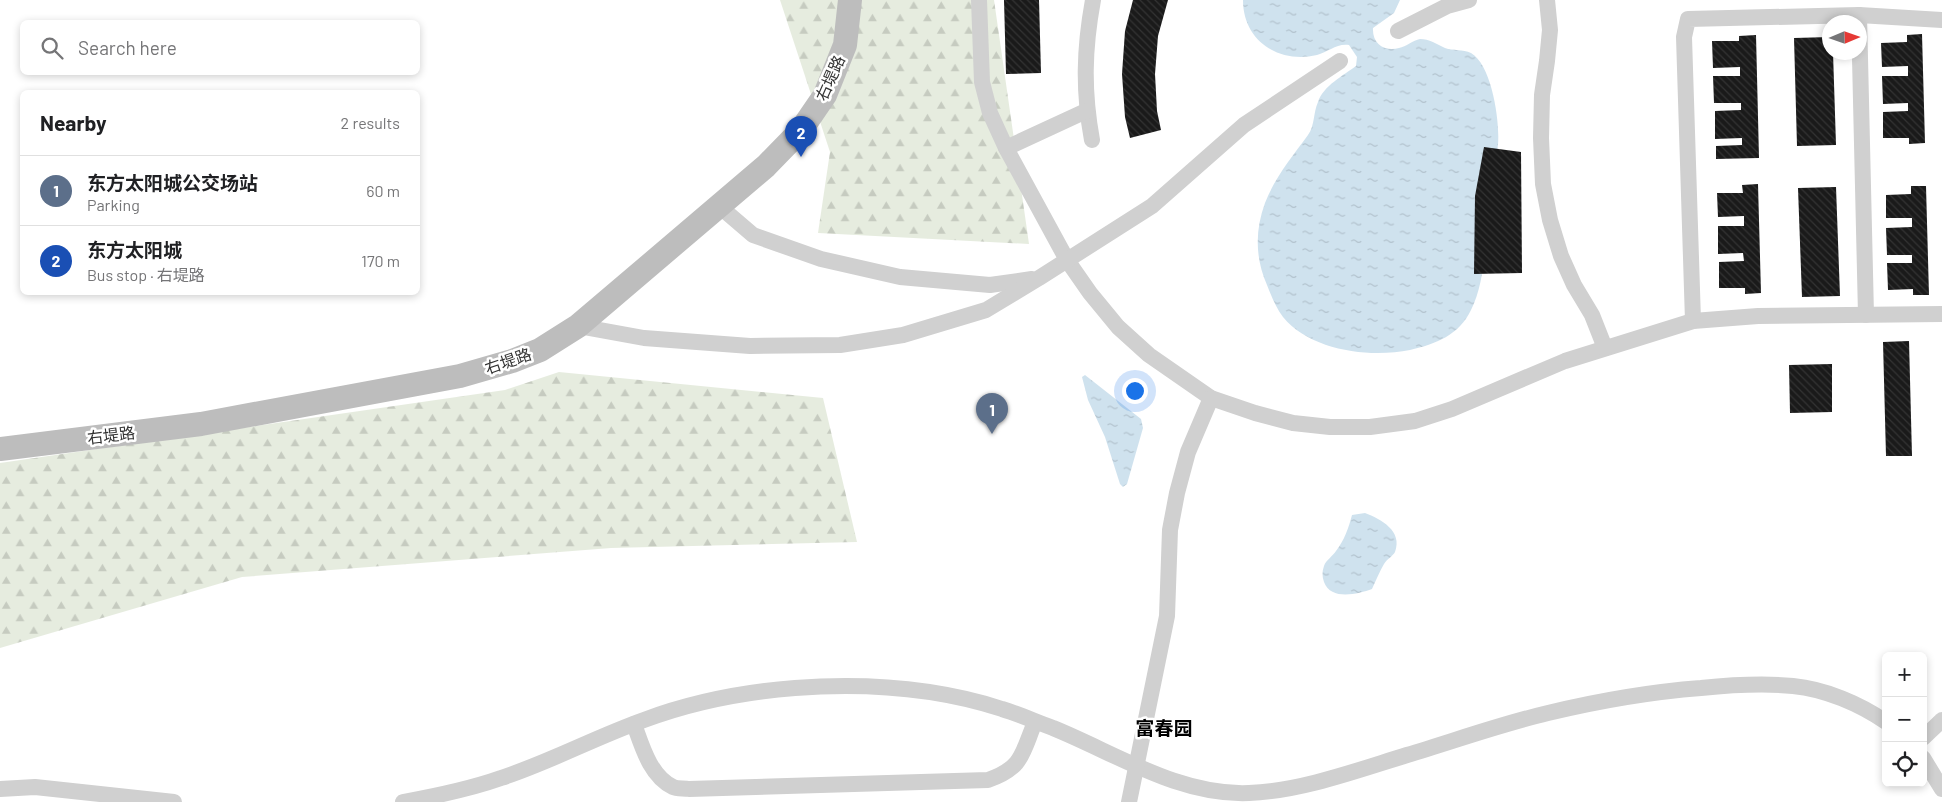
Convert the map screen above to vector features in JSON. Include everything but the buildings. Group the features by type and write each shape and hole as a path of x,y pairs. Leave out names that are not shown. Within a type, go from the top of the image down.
{"main road":[{"name":"右堤路","path":"0,450 201,424 460,376 512,361 540,350 578,326 766,166 801,130 825,95 844,45 850,0"}],"street":[{"path":"979,0 982,82 990,113 1006,148 1067,260 1090,293 1118,327 1149,355 1211,398 1255,413 1293,423 1330,427 1370,427 1415,420 1452,409 1565,361 1694,321 1758,316 1942,314"},
{"path":"1092,140 1086,111 1085,60 1093,0"},
{"path":"1398,32 1447,6 1469,0"},
{"path":"1547,0 1550,30 1548,61 1542,95 1543,184 1550,220 1561,256 1574,285 1592,315 1605,348"},
{"path":"1867,15 1942,20"},
{"path":"1694,321 1684,37 1688,19 1822,16"},
{"path":"1860,60 1866,315"},
{"path":"578,326 644,338 740,346 840,345 903,335 986,310 1152,206 1244,125 1340,61"},
{"path":"1006,148 1086,111"},
{"path":"718,205 754,235 822,259 891,275 990,284 1039,278"},
{"path":"1129,802 1167,616 1170,530 1177,493 1188,452 1211,398"},
{"path":"403,802 433,797 499,779 634,724 694,704 796,688 856,686 900,689 952,696 1001,708 1176,781 1213,791 1250,793 1329,779 1546,713 1610,700 1675,690 1746,684 1797,686 1842,698 1882,720"},
{"path":"1927,734 1942,720"},
{"path":"634,724 645,755 660,778 674,787 689,789 988,780 1005,774 1018,763 1035,722"},
{"path":"1927,765 1942,789"},
{"path":"0,789 35,787 174,802"}],"green space":[{"path":"780,0 994,0 1029,244 818,233 830,152"},
{"path":"559,372 823,398 857,542 611,548 242,577 0,648 0,463 505,390"}],"water":[{"path":"1243,0 1400,0 1394,13 1373,28 1373,34 1380,46 1394,49 1420,39 1433,42 1445,48 1471,53 1478,59 1489,81 1496,109 1498,144 1496,166 1478,291 1466,319 1446,337 1420,348 1410,350 1377,353 1360,352 1342,349 1309,338 1295,329 1278,310 1263,275 1258,254 1259,223 1265,203 1279,176 1308,135 1313,123 1316,106 1324,91 1334,81 1356,66 1357,57 1349,45 1337,46 1317,55 1303,57 1289,56 1277,52 1256,38 1249,27"},
{"path":"1085,375 1141,419 1143,428 1127,484 1123,487 1120,484 1105,437 1088,400 1082,377"},
{"path":"1365,513 1384,522 1393,532 1397,545 1395,552 1384,564 1372,589 1353,594 1332,592 1327,588 1323,580 1324,566 1341,543 1352,515"}],"place":[{"name":"东方太阳城","path":"801,157"},
{"name":"东方太阳城公交场站","path":"992,434"}],"district":[{"name":"富春园","path":"1164,728"}]}
